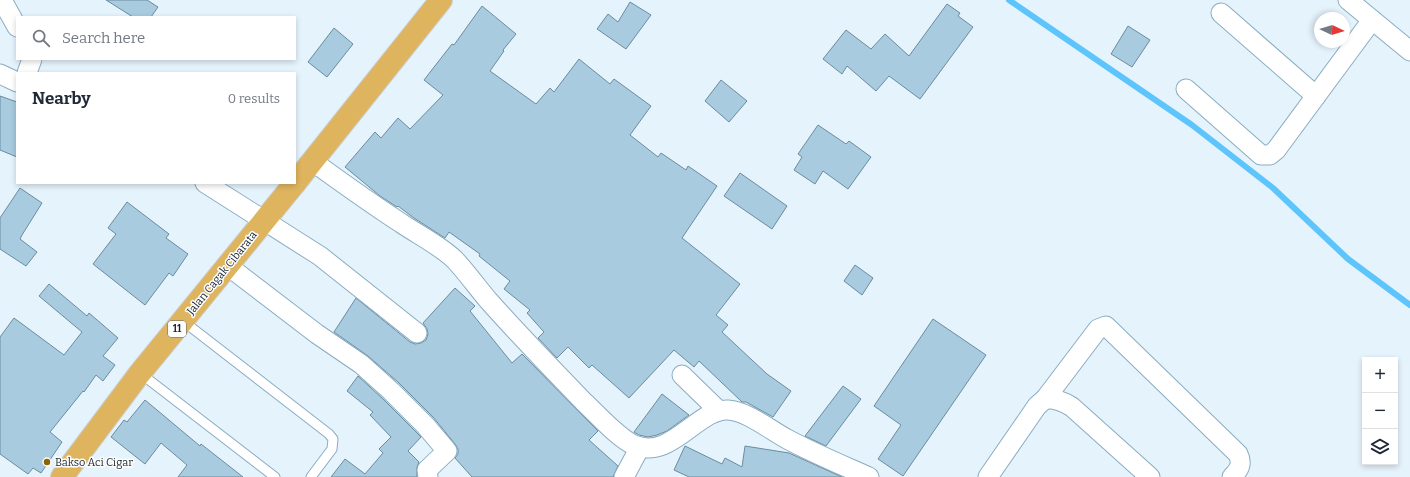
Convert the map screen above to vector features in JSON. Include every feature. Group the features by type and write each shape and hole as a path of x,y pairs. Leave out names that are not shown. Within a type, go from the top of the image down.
{"highway":[{"name":"Jalan Cagak Cibarata","path":"296,182 441,0"},
{"name":"Jalan Cagak Cibarata","path":"62,477 140,373 294,184"}],"street":[{"path":"2,0 16,25"},
{"path":"1348,0 1410,51"},
{"path":"1221,13 1316,96"},
{"path":"1186,89 1261,155 1270,155 1276,150 1372,20"},
{"path":"27,72 32,60"},
{"path":"0,74 16,82"},
{"path":"312,161 357,194 454,259 488,300 552,369 625,440 640,447 658,446 672,441 710,414 719,410 730,410 746,415 788,440 869,477"},
{"path":"207,184 264,222 320,256 417,333"},
{"path":"228,266 317,334 361,364 425,425 447,451 427,470 428,477"},
{"path":"988,477 1037,406 1046,399 1098,329 1106,326 1238,454 1241,461 1240,466 1232,477"},
{"path":"682,375 719,410"},
{"path":"1046,399 1061,401 1072,407 1150,477"},
{"path":"624,477 640,447"}],"lane":[{"path":"183,321 329,434 332,439 332,449 311,477"},
{"path":"140,373 275,477"}],"building":[{"path":"106,0 147,0 158,7 152,16 131,16"},
{"path":"630,2 651,15 626,49 597,29 608,14 618,22"},
{"path":"947,4 960,13 958,16 973,27 920,99 889,76 876,91 847,66 842,74 823,59 846,30 871,49 885,34 909,56"},
{"path":"482,6 516,34 503,50 504,51 490,71 536,104 550,88 554,92 579,59 610,84 614,79 651,106 630,135 658,157 661,153 686,170 688,166 717,186 682,238 740,284 716,315 728,325 722,332 767,374 791,391 773,417 746,402 742,402 699,361 694,367 674,350 629,398 592,365 589,368 568,347 557,358 538,338 544,332 527,313 530,310 504,289 510,281 479,256 480,254 449,232 445,238 398,206 397,207 380,196 345,167 375,132 381,138 398,118 410,129 443,95 424,80 452,44 454,45"},
{"path":"1128,26 1150,40 1132,67 1111,54"},
{"path":"334,28 353,44 327,77 308,62"},
{"path":"721,80 747,101 729,122 705,101"},
{"path":"0,96 16,102 16,157 0,150"},
{"path":"818,125 846,144 849,141 871,157 848,189 823,171 815,184 794,170 802,157 798,154"},
{"path":"740,173 787,206 772,229 724,196"},
{"path":"20,188 42,203 20,239 37,252 26,266 0,249 0,218"},
{"path":"127,202 169,234 166,238 188,254 173,276 169,273 145,305 93,264 116,234 108,228"},
{"path":"855,265 873,278 862,295 844,281"},
{"path":"49,284 87,316 89,313 118,338 103,356 115,365 103,381 96,375 84,392 83,391 50,432 62,442 41,473 33,468 28,474 0,454 0,337 14,318 64,355 82,332 39,296"},
{"path":"455,288 475,306 470,311 512,363 522,354 598,431 589,440 618,466 613,477 472,477 455,458 458,454 458,449 433,417 399,383 368,356 334,332 356,298 410,342 415,344 421,343 426,340 428,334 423,323"},
{"path":"933,319 986,355 903,476 878,459 901,425 874,406"},
{"path":"358,376 421,437 408,451 419,462 417,467 417,477 331,477 345,459 365,474 383,453 379,449 391,437 370,415 373,412 347,391"},
{"path":"843,386 861,399 826,446 805,436"},
{"path":"662,394 689,415 667,431 657,435 648,437 634,432"},
{"path":"145,400 200,446 201,444 243,477 178,477 187,465 161,443 145,464 111,437 124,420 127,422"},
{"path":"685,446 722,464 725,458 742,467 745,446 789,453 842,477 689,477 674,470"}],"waterway":[{"path":"1009,0 1192,125 1273,188 1348,259 1410,305"}],"place":[{"name":"Bakso Aci Cigar","path":"47,462"}]}
